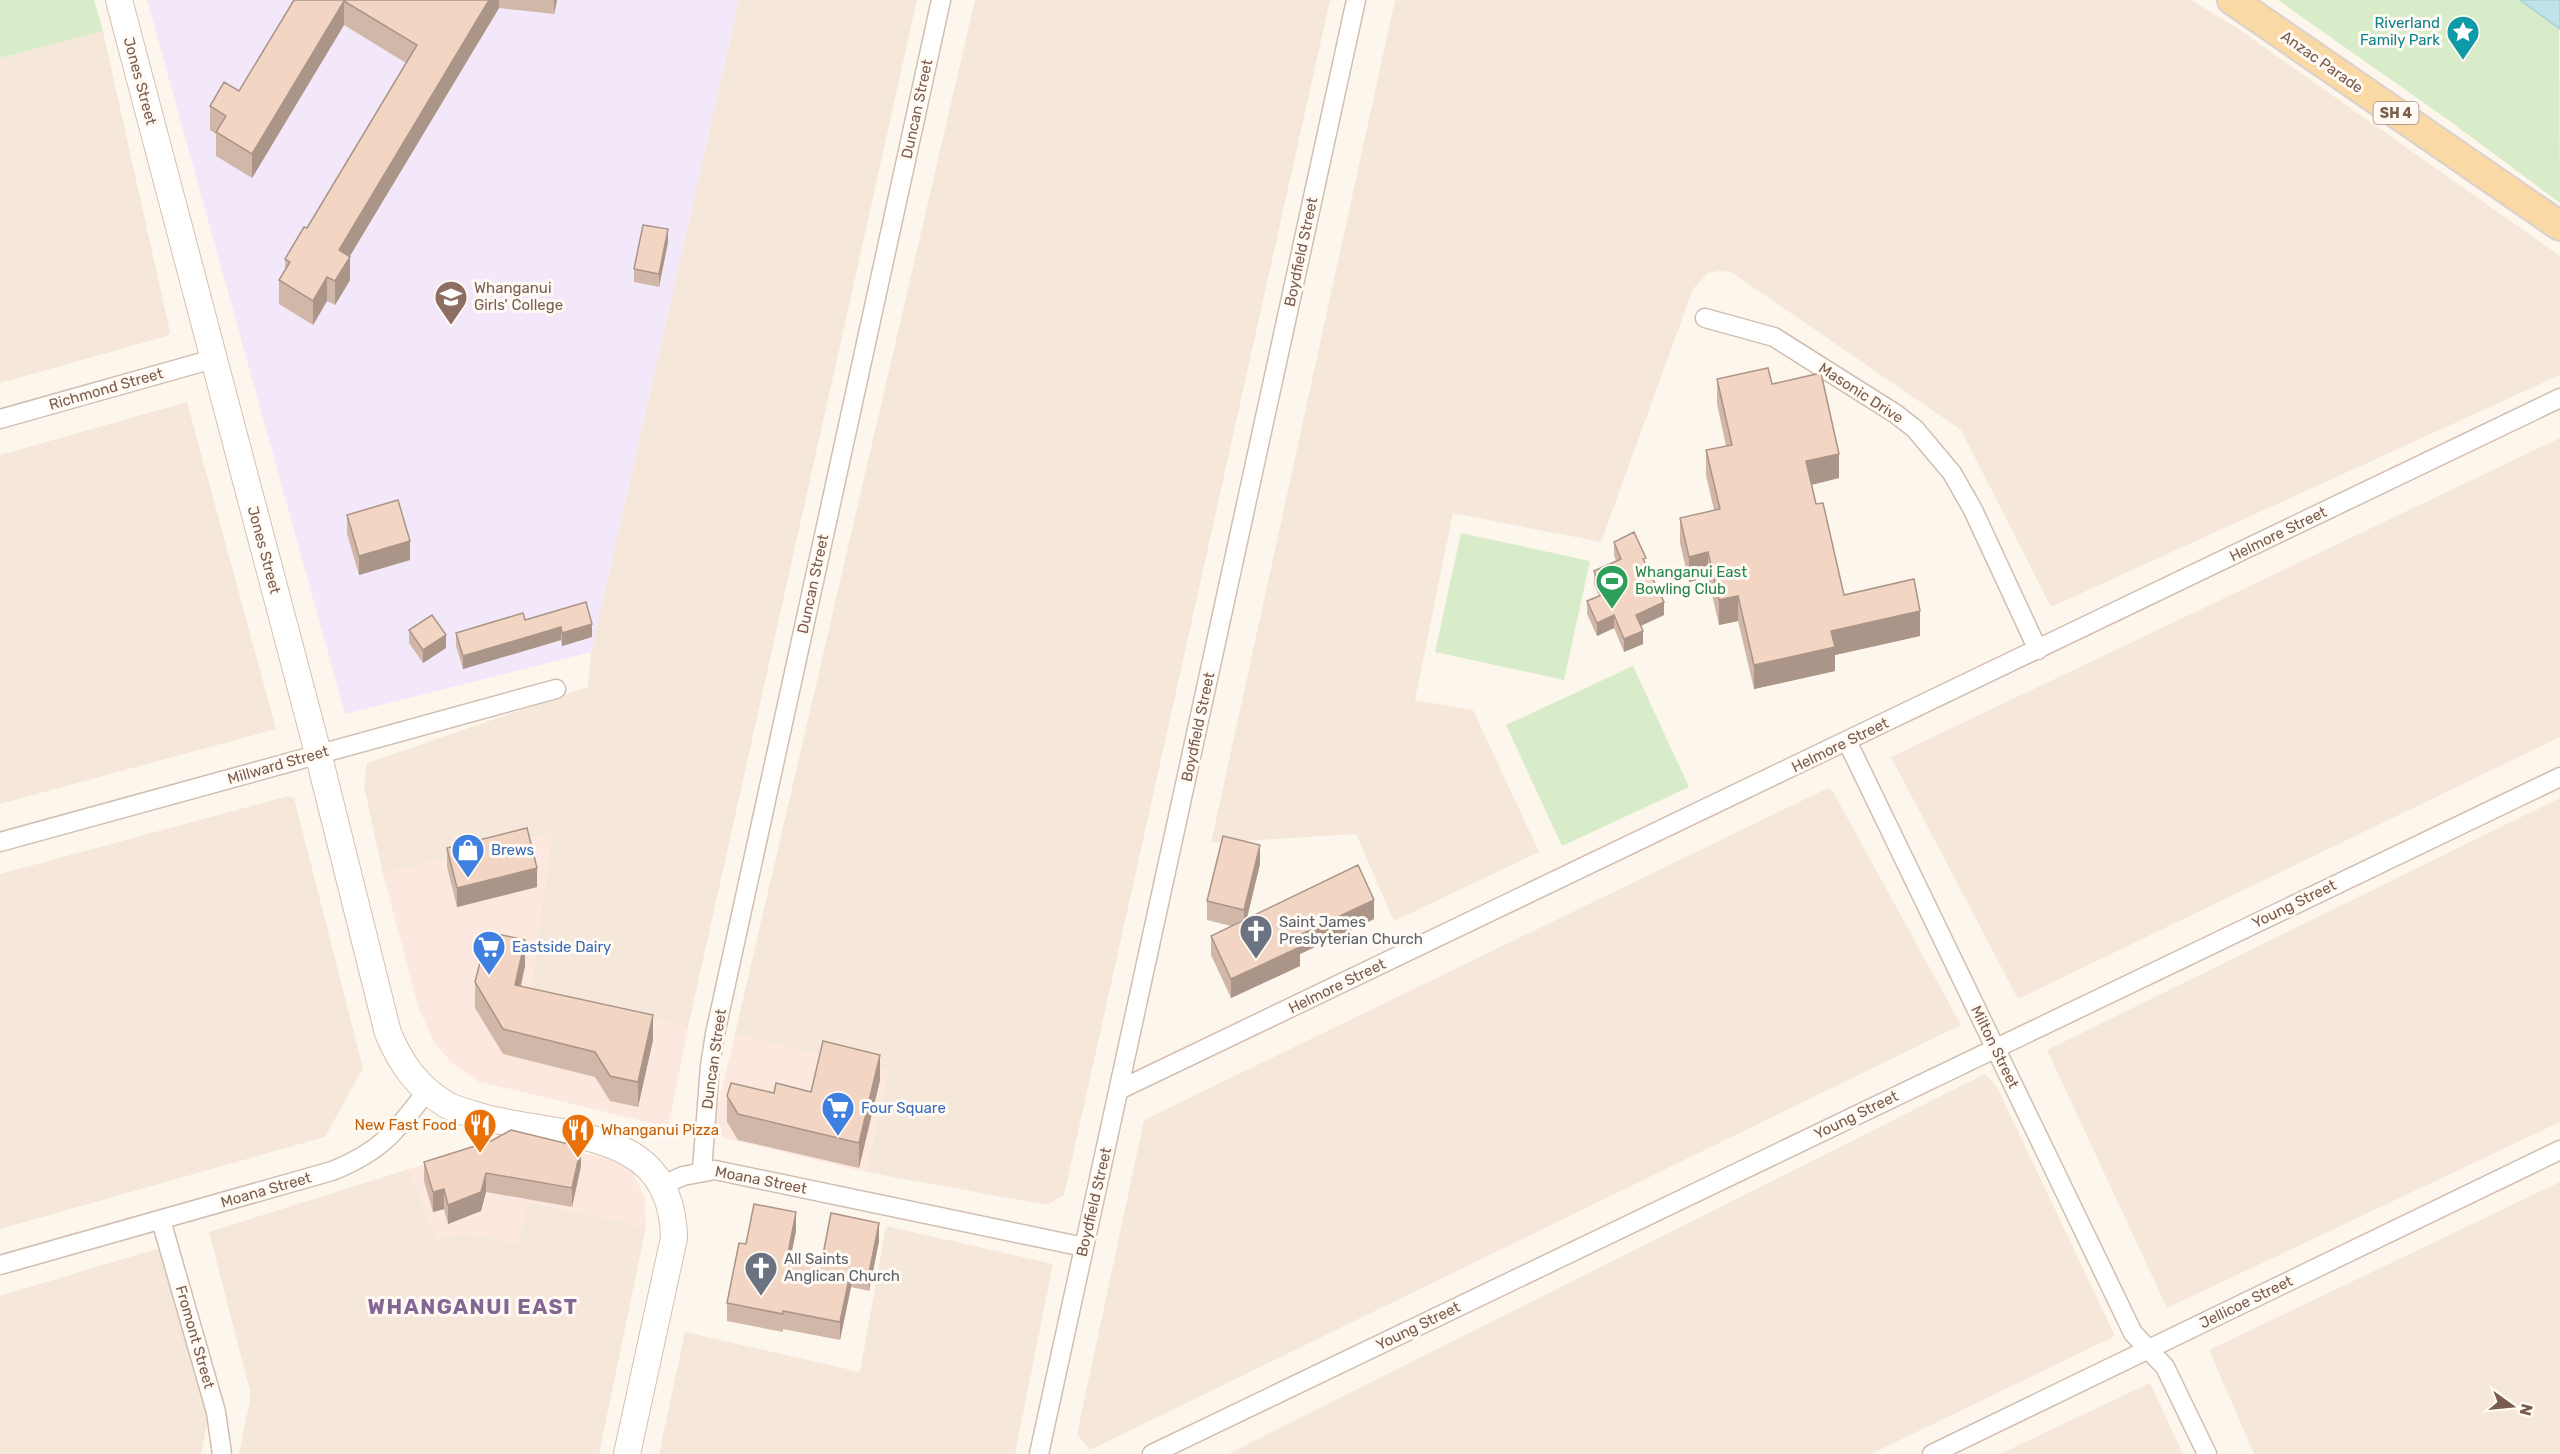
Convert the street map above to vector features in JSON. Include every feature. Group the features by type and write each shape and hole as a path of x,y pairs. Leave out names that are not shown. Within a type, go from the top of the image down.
{"main road":[{"name":"Jones Street","path":"119,0 318,753 388,1033 399,1059 413,1078 427,1091"},
{"name":"Anzac Parade","path":"2232,0 2560,226"},
{"path":"427,1091 449,1106 473,1114 615,1146 641,1160 663,1185 674,1220 674,1238 627,1454"}],"street":[{"name":"Duncan Street","path":"702,1170 710,1066 715,1034 940,0"},
{"name":"Boydfield Street","path":"1039,1454 1356,0"},
{"name":"Masonic Drive","path":"1705,318 1774,337 1896,414 1915,429 1952,473 1973,510 2038,650"},
{"name":"Richmond Street","path":"0,419 213,359"},
{"name":"Helmore Street","path":"1119,1090 2560,398"},
{"name":"Millward Street","path":"0,842 556,689"},
{"name":"Milton Street","path":"1847,741 2133,1333 2165,1367 2207,1454"},
{"name":"Young Street","path":"1152,1454 2560,777"},
{"name":"Moana Street","path":"0,1265 332,1171 360,1160 382,1144 398,1128 427,1091"},
{"name":"Jellicoe Street","path":"1932,1454 2560,1150"},
{"name":"Moana Street","path":"663,1185 702,1170 715,1170 1084,1248"},
{"name":"Fromont Street","path":"161,1220 216,1412 222,1454"}],"shaded area":[{"name":"Whanganui Girls' College","path":"147,0 739,0 591,652 345,714"},
{"path":"739,0 917,0 688,1027 530,994 552,832 383,874 364,786 367,763 588,687 591,652"},
{"path":"975,0 1330,0 1064,1195 1047,1205 866,1172 888,1072 735,1034"},
{"path":"1395,0 2191,0 2237,28 2560,256 2560,375 2051,607 1961,430 1731,272 1708,273 1693,289 1601,542 1453,513 1415,700 1473,710 1539,852 1394,921 1356,834 1211,843"},
{"path":"103,31 170,332 167,336 0,383 0,58"},
{"path":"187,402 276,729 0,804 0,455"},
{"path":"2560,438 2560,737 2018,999 1891,757"},
{"path":"1828,788 1832,790 1961,1025 1090,1450 1077,1434 1144,1120"},
{"path":"288,796 294,798 363,1068 325,1137 0,1229 0,874"},
{"path":"2560,798 2560,1122 2167,1308 2047,1050"},
{"path":"552,832 530,994 688,1027 668,1127 477,1081 451,1062 435,1044 419,1009 383,874"},
{"path":"735,1034 888,1072 866,1172 724,1138 713,1125"},
{"path":"1985,1074 1997,1087 2115,1336 1871,1454 1228,1454"},
{"path":"510,1138 621,1161 634,1174 645,1199 646,1227 529,1202 518,1243 467,1233 436,1239 409,1169"},
{"path":"409,1169 436,1239 467,1233 518,1243 528,1202 646,1227 599,1454 239,1454 250,1391 209,1232"},
{"path":"2560,1182 2560,1454 2254,1454 2209,1350"},
{"path":"886,1226 1053,1264 1015,1454 659,1454 685,1332 860,1372"},
{"path":"163,1247 210,1410 201,1454 0,1454 0,1296"},
{"path":"2150,1383 2183,1454 2000,1454"}],"green space":[{"path":"0,0 94,0 103,31 0,58"},
{"name":"Riverland Family Park","path":"2278,0 2559,0 2560,203 2451,122"},
{"path":"1461,533 1590,561 1564,680 1435,652"},
{"path":"1633,666 1689,787 1562,846 1506,725"}],"water":[{"path":"2520,0 2560,0 2560,29"}],"building":[{"path":"294,0 489,0 339,250 350,257 335,281 327,277 313,301 279,280 290,262 285,259 304,227 307,228 417,45 344,1 252,154 216,132 226,116 210,106 224,82 239,91"},
{"path":"643,225 668,229 659,274 634,269"},
{"path":"1768,368 1772,384 1821,373 1839,454 1806,461 1816,504 1823,503 1844,595 1914,579 1920,611 1831,631 1835,647 1754,665 1738,596 1719,600 1708,552 1689,557 1680,518 1720,509 1706,450 1732,445 1717,379"},
{"path":"398,500 410,541 359,556 347,515"},
{"path":"1634,532 1646,558 1643,559 1664,602 1636,615 1643,631 1624,639 1614,615 1597,623 1587,601 1604,594 1594,571 1621,559 1614,542"},
{"path":"586,602 592,624 562,633 561,627 463,656 456,633 523,613 525,620"},
{"path":"432,615 446,635 423,650 409,630"},
{"path":"527,828 537,868 457,888 447,848"},
{"path":"1223,836 1260,845 1244,910 1207,901"},
{"path":"1358,865 1374,900 1295,937 1300,947 1231,979 1211,936"},
{"path":"488,932 525,940 515,985 653,1015 638,1082 610,1076 595,1052 503,1029 475,982"},
{"path":"823,1041 880,1055 859,1143 738,1114 727,1096 731,1083 774,1093 776,1083 811,1092"},
{"path":"511,1130 581,1147 572,1188 486,1173 481,1192 448,1205 444,1189 433,1192 424,1162 491,1141"},
{"path":"754,1204 796,1212 788,1253 822,1260 831,1213 879,1223 869,1273 851,1269 840,1322 727,1303 739,1243 746,1244"}],"place":[{"name":"Riverland Family Park","path":"2463,61"},
{"name":"Whanganui Girls' College","path":"451,326"},
{"name":"Whanganui East Bowling Club","path":"1612,610"},
{"name":"Brews","path":"468,879"},
{"name":"Saint James Presbyterian Church","path":"1256,960"},
{"name":"Eastside Dairy","path":"489,976"},
{"name":"Four Square","path":"838,1137"},
{"name":"New Fast Food","path":"480,1154"},
{"name":"Whanganui Pizza","path":"578,1159"},
{"name":"All Saints Anglican Church","path":"761,1297"}],"district":[{"name":"WHANGANUI EAST","path":"473,1306"}]}
